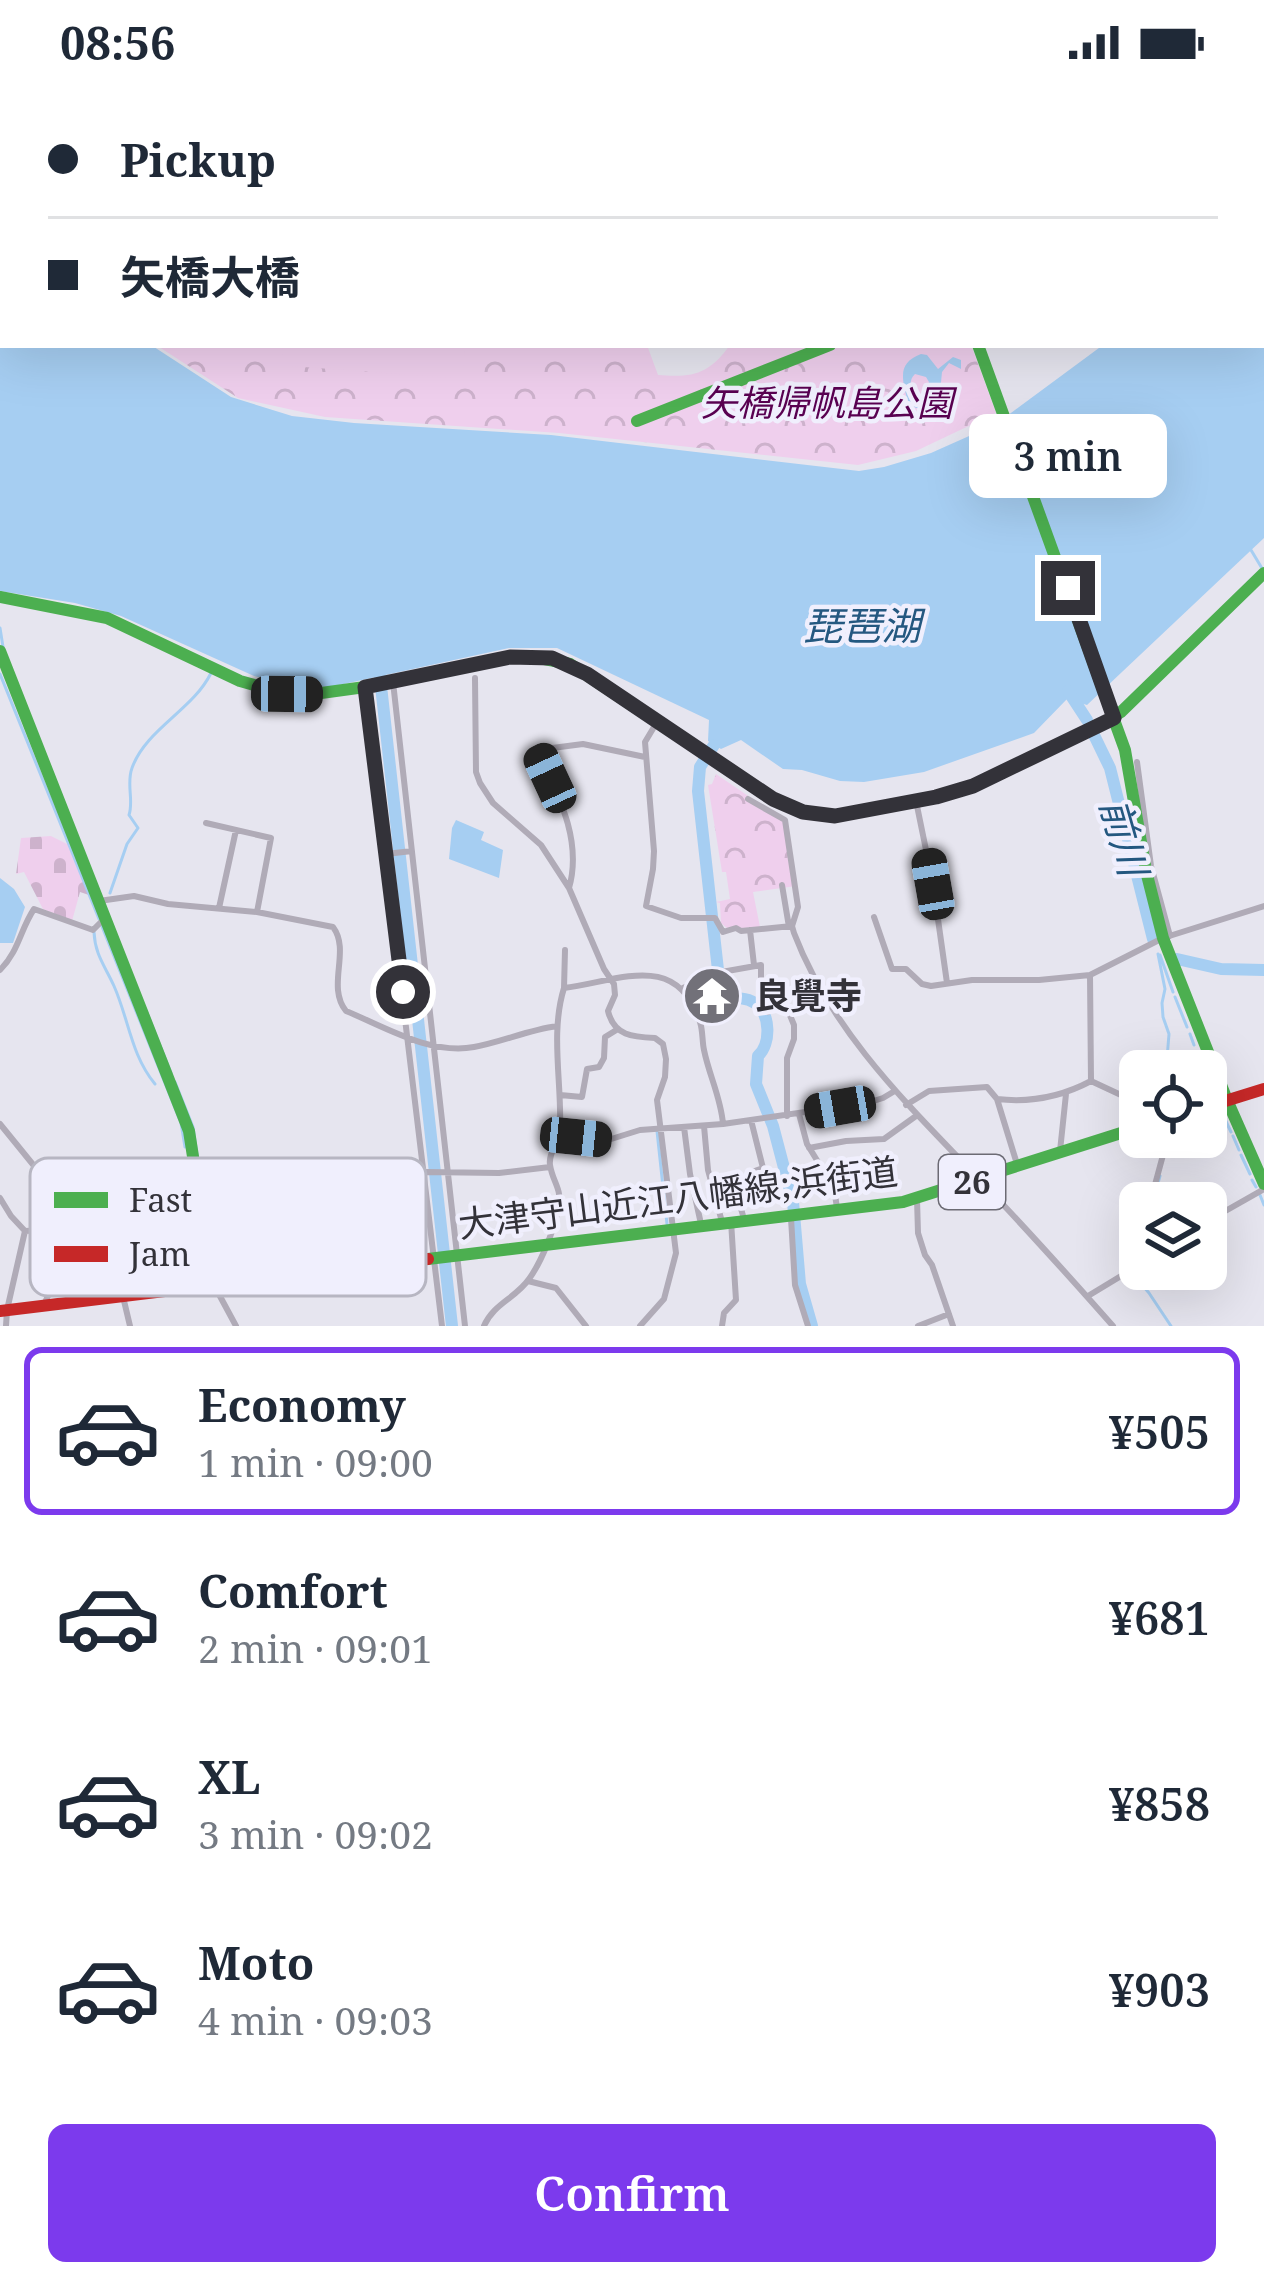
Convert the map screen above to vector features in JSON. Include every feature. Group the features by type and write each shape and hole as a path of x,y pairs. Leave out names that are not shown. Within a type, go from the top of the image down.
{"street":[{"path":"637,421 822,348"},
{"path":"979,348 1125,750 1163,945 1206,1050"},
{"path":"0,597 107,618 261,688 287,694 367,687 510,657 552,658 587,674 773,799 803,812 846,815 973,786 1093,729 1264,574"},
{"path":"0,651 189,1131 193,1158"},
{"path":"476,678 479,783 493,803 541,845 569,888 612,980 615,995 608,1011 618,1029 663,1044 667,1069 657,1100 676,1253 664,1299 640,1326"},
{"path":"392,682 465,1326"},
{"path":"367,687 424,1158"},
{"path":"657,722 645,742 654,851 646,906 681,918 713,918 723,932 791,927"},
{"path":"569,888 568,823 537,750 583,744 645,757"},
{"path":"1137,762 1163,945"},
{"path":"748,799 784,820 798,907 791,927"},
{"path":"916,801 947,983"},
{"path":"206,823 271,838 257,912"},
{"path":"219,908 236,830"},
{"path":"388,854 410,851"},
{"path":"782,885 791,927 809,973 893,1091 1114,1326"},
{"path":"97,901 134,896 333,927 340,937 340,1005 432,1046 474,1047 557,1026"},
{"path":"874,917 892,969 906,969 926,986 1090,975 1264,906"},
{"path":"0,970 20,943 34,909 93,930 104,919"},
{"path":"750,930 754,965"},
{"path":"484,1326 495,1307 528,1281 553,1231 560,1198 550,1166 561,1136 557,1026 565,950"},
{"path":"683,988 717,972 761,965 761,1004 767,1012"},
{"path":"564,988 653,975 683,988 700,1022 723,1124"},
{"path":"1090,975 1090,1081"},
{"path":"784,1001 794,1025 787,1058 787,1116"},
{"path":"559,1095 582,1097 587,1070 601,1064 605,1036 618,1029"},
{"path":"997,1099 1018,1102 1066,1094 1090,1081"},
{"path":"1090,1081 1119,1095"},
{"path":"906,1106 923,1093 987,1088 997,1099 1019,1167"},
{"path":"1227,1209 1264,1186 1227,1100 1264,1089"},
{"path":"561,1136 608,1140 640,1130 787,1116 877,1101 893,1091"},
{"path":"1060,1153 1066,1094"},
{"path":"799,1114 809,1148 834,1188 837,1208"},
{"path":"809,1148 884,1139 916,1116"},
{"path":"722,1326 724,1313 736,1300 732,1221 737,1195 749,1190 749,1173 763,1168 751,1120"},
{"path":"0,1124 30,1161"},
{"path":"704,1126 708,1169 732,1221"},
{"path":"684,1127 701,1225"},
{"name":"大津守山近江八幡線;浜街道","path":"426,1259 917,1199 1119,1134"},
{"path":"442,1326 426,1172 499,1174 550,1166"},
{"path":"0,1198 10,1216 30,1231"},
{"path":"917,1199 918,1233 952,1326"},
{"path":"794,1213 796,1286 808,1326"},
{"path":"6,1326 3,1311 25,1231"},
{"path":"1088,1296 1119,1278"},
{"path":"528,1281 556,1288 586,1326"},
{"path":"48,1296 45,1302 49,1306"},
{"path":"123,1296 130,1326"},
{"name":"大津守山近江八幡線;浜街道","path":"3,1311 123,1296"},
{"path":"220,1296 236,1326"},
{"path":"918,1326 949,1314"}],"green space":[{"name":"矢橋帰帆島公園","path":"161,348 648,348 658,375 670,376 707,368 727,348 972,348 996,413 916,451 858,465 559,433 325,417 238,398"},
{"path":"283,348 465,348 463,370 453,378 290,366"},
{"path":"716,774 786,818 796,886 753,892 760,927 728,929 721,923 720,903 716,902 730,899 708,785"},
{"path":"51,836 69,845 89,895 80,892 72,921 43,909 24,872 16,874 21,838"}],"water":[{"name":"琵琶湖","path":"0,348 156,348 231,397 292,416 551,435 859,471 931,453 996,424 1099,348 1264,348 1264,538 1087,705 1067,699 1034,733 924,772 840,781 783,769 741,740 721,749 708,741 709,720 557,648 509,648 330,687 297,686 254,676 121,616 0,591"},
{"path":"921,354 938,369 953,357 961,360 961,369 949,363 942,372 940,393 927,389 926,377 915,374 911,380 916,399 945,402 944,410 915,408 907,399 904,370"},
{"path":"456,820 484,832 481,840 503,850 499,878 449,859"},
{"path":"0,878 25,907 13,943 0,943"}],"waterway":[{"path":"1251,550 1263,570"},
{"path":"0,628 3,647"},
{"path":"110,893 127,844 138,828 129,815 132,768 148,742 211,673"},
{"path":"0,674 99,919"},
{"path":"380,677 452,1326"},
{"name":"前川","path":"1068,691 1087,720"},
{"name":"前川","path":"1094,735 1110,768 1153,939"},
{"path":"714,745 700,767 698,791 719,979 726,999 752,1001 766,1021 756,1084 773,1126 793,1202 800,1284 812,1326"},
{"path":"101,924 181,1123 185,1147"},
{"path":"94,932 135,1049 155,1084"},
{"path":"1158,954 1168,1050"},
{"path":"1160,955 1173,992"},
{"name":"前川","path":"1177,959 1221,969 1264,970"},
{"path":"1175,997 1187,1027"},
{"path":"145,1008 171,1073"},
{"path":"1190,1034 1194,1045"},
{"path":"175,1082 193,1127 197,1158"},
{"path":"1227,1124 1231,1132"},
{"path":"657,1131 667,1224"},
{"path":"1233,1136 1239,1150"},
{"path":"1241,1155 1250,1174"},
{"path":"1158,1182 1160,1176"},
{"path":"1252,1180 1256,1187"},
{"path":"1260,1195 1264,1205"},
{"path":"1146,1290 1171,1326"}],"traffic: fast":[{"path":"637,421 822,348"},
{"path":"979,348 1125,750 1163,938 1207,1050"},
{"path":"0,597 107,618 240,681 287,694 365,687 510,657 570,664 773,799 803,812 835,816 973,786 1099,726 1121,712 1264,573"},
{"path":"0,651 189,1131 193,1158"},
{"path":"1227,1100 1264,1184"},
{"path":"428,1259 903,1202 1119,1134"}],"traffic: jam":[{"path":"1227,1100 1264,1089"},
{"path":"0,1311 123,1296"}],"place":[{"name":"良覺寺","path":"712,996"}],"route":[{"path":"403,992 365,687 510,657 552,658 587,674 773,799 803,812 846,815 961,791 1114,718 1068,588"}]}
